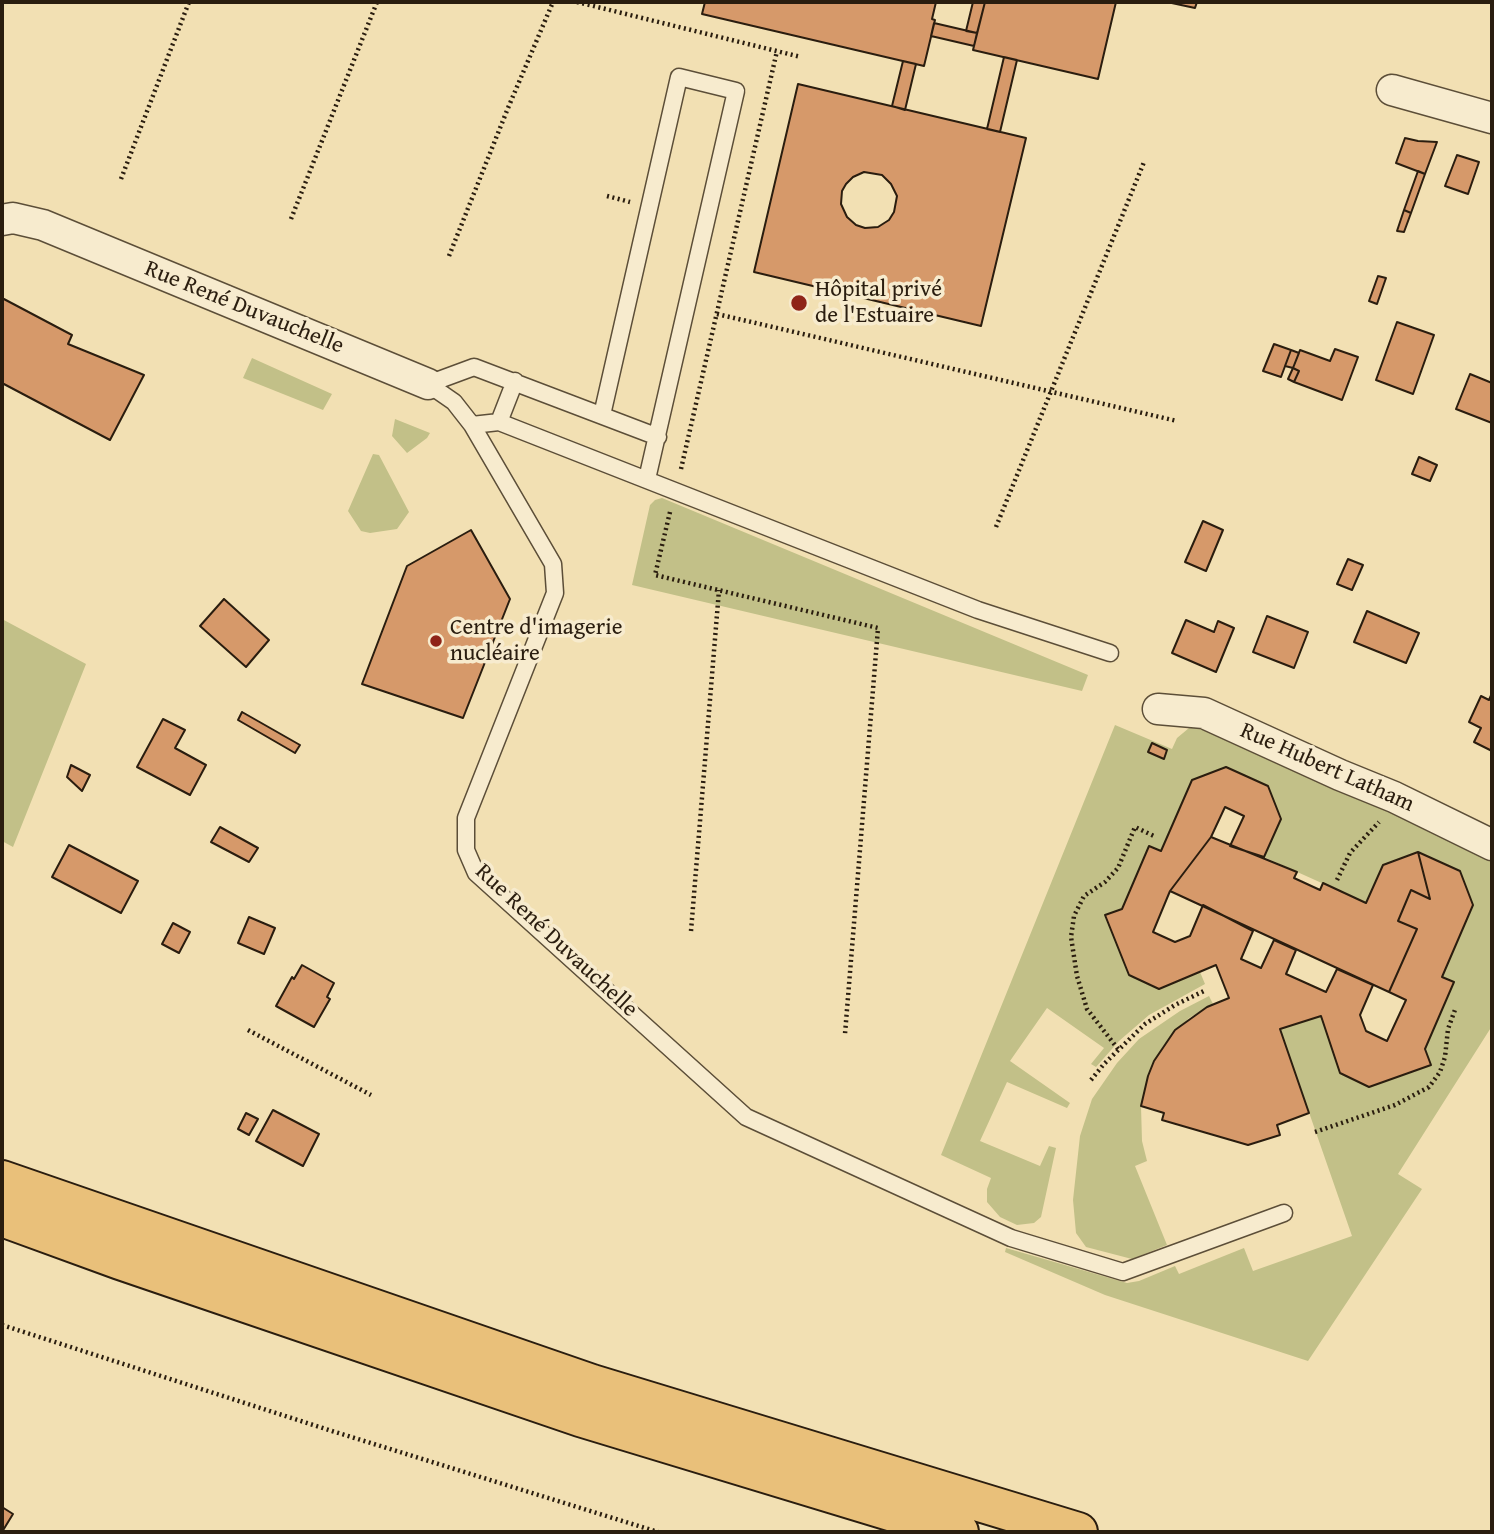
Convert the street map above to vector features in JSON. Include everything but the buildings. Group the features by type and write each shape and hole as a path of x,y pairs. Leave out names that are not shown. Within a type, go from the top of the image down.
{"highway":[{"path":"2,1180 592,1384 1078,1532"},
{"path":"2,1217 580,1417 959,1532"}],"street":[{"path":"1392,90 1492,118"},
{"name":"Rue René Duvauchelle","path":"2,220 13,218 43,225 428,384"},
{"name":"Rue Hubert Latham","path":"1158,709 1204,713 1394,797 1492,845"}],"lane":[{"path":"603,415 679,77 736,91 648,480"},
{"path":"428,384 474,367 657,437"},
{"path":"499,422 515,381"},
{"name":"Rue René Duvauchelle","path":"428,384 454,402 472,425 553,564 555,593 466,818 466,850 476,873 746,1117 1011,1238 1123,1272 1284,1213"},
{"path":"472,425 499,422 978,610 1110,653"}],"path":[{"path":"121,179 189,2"},
{"path":"291,219 377,2"},
{"path":"449,256 553,2"},
{"path":"577,2 801,57"},
{"path":"777,51 655,575 878,628 845,1034"},
{"path":"996,527 1144,162"},
{"path":"717,313 1177,421"},
{"path":"691,931 719,590"},
{"path":"1337,880 1350,853 1378,824 1394,797"},
{"path":"1118,1049 1087,1009 1077,976 1071,937 1074,916 1084,896 1105,882 1118,868 1135,827 1156,837"},
{"path":"1091,1080 1145,1024 1206,990"},
{"path":"1315,1132 1395,1105 1429,1087 1440,1072 1445,1057 1448,1030 1456,1007"},
{"path":"248,1030 371,1095"},
{"path":"2,1325 658,1532"}],"shaded area":[{"path":"252,358 332,394 323,410 243,378"},
{"path":"395,419 430,433 407,453 392,436"},
{"path":"373,454 379,455 409,512 397,529 370,533 361,531 348,511"},
{"path":"662,498 1088,675 1082,691 632,585 650,505"},
{"path":"2,619 86,664 13,847 2,841"},
{"path":"1115,725 1172,749 1177,738 1189,728 1204,728 1492,854 1492,1026 1398,1174 1422,1189 1308,1361 1105,1295 1005,1252 1006,1248 1127,1283 1139,1281 1175,1266 1179,1274 1244,1248 1253,1271 1352,1236 1280,1029 1321,1016 1340,1073 1369,1087 1431,1065 1425,1049 1454,982 1442,977 1473,905 1460,871 1417,852 1366,903 1264,857 1281,819 1268,786 1226,767 1192,780 1161,851 1149,847 1122,909 1105,915 1129,975 1159,989 1200,972 1205,984 1149,1015 1119,1041 1096,1067 1091,1064 1104,1048 1047,1008 1010,1061 1070,1103 1067,1108 1007,1082 980,1141 1040,1166 1049,1146 1056,1148 1041,1217 1034,1223 1017,1225 1000,1217 987,1202 987,1189 991,1178 941,1155"},
{"path":"1209,996 1213,1004 1189,1018 1163,1046 1148,1076 1141,1106 1142,1141 1147,1161 1135,1166 1167,1245 1132,1259 1086,1247 1076,1233 1073,1200 1080,1136 1092,1099 1117,1063 1139,1039 1180,1011"}],"place":[{"name":"Hôpital privé de l'Estuaire","path":"799,303"},
{"name":"Centre d'imagerie nucléaire","path":"436,641"}]}
